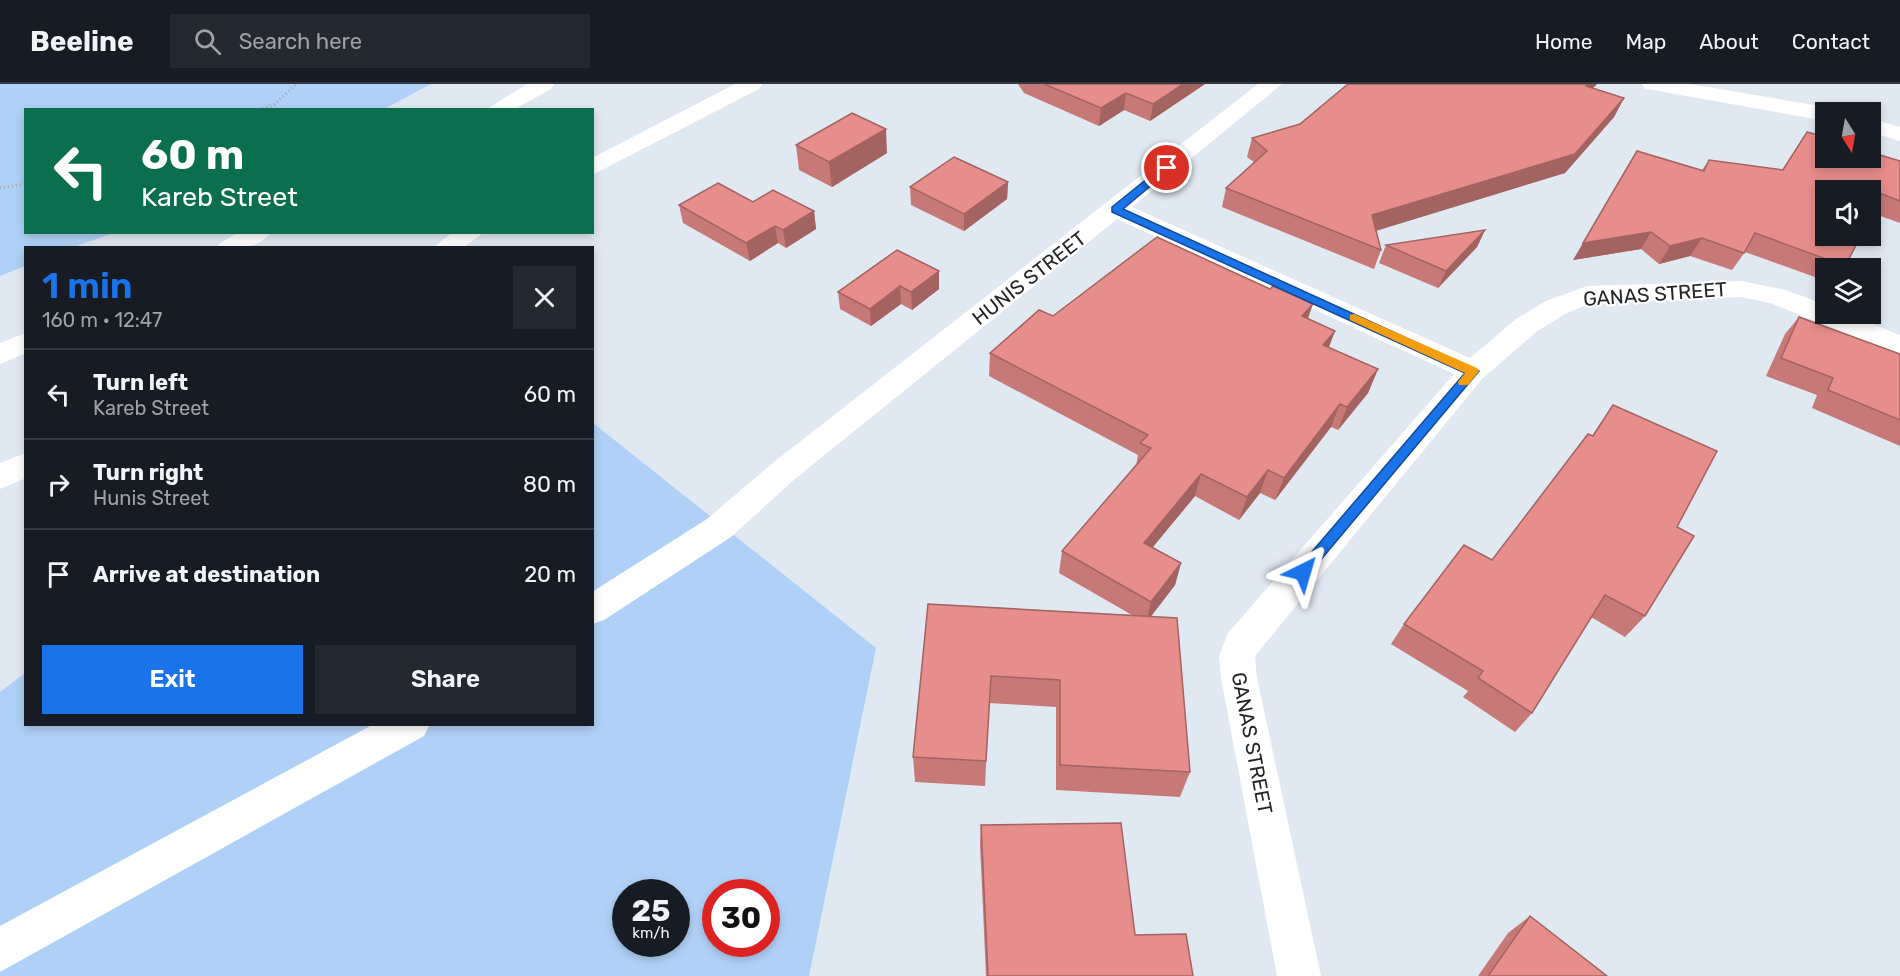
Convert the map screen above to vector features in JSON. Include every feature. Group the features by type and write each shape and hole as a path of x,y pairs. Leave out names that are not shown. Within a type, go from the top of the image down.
{"main road":[{"path":"500,108 543,84"},
{"path":"594,165 712,84"},
{"path":"594,165 751,84"},
{"name":"HUNIS STREET","path":"594,609 719,528 785,470 1271,84"},
{"path":"1653,84 1815,112"},
{"path":"1881,128 1900,134"},
{"path":"1116,209 1473,371"},
{"path":"234,246 255,234"},
{"path":"448,246 468,234"},
{"name":"GANAS STREET","path":"1299,976 1239,678 1237,656 1241,644 1473,371 1519,331 1567,301 1587,295 1741,289 1776,296 1900,346"},
{"path":"0,354 24,343"},
{"path":"0,477 24,465"},
{"path":"0,950 407,726"}],"path":[{"path":"265,108 273,105 297,84"},
{"path":"0,188 24,184"}],"shaded area":[{"path":"0,84 431,84 386,108 24,108 24,234 110,234 77,246 24,246 24,266 0,276"},
{"path":"594,424 876,648 809,976 0,976 0,692 24,674 24,726 594,726"}],"building":[{"path":"1044,84 1183,84 1153,104 1126,93 1101,108"},
{"path":"1348,84 1589,84 1586,86 1624,98 1575,154 1372,215 1381,250 1226,188 1267,151 1252,138 1300,124"},
{"path":"852,113 886,129 829,162 796,145"},
{"path":"1807,132 1815,134 1815,168 1881,168 1881,155 1900,161 1900,201 1882,194 1881,196 1881,180 1815,180 1815,246 1856,246 1849,258 1823,258 1755,233 1744,253 1702,238 1670,246 1651,232 1583,243 1637,151 1704,171 1709,160 1783,170"},
{"path":"954,157 1008,182 964,214 910,187"},
{"path":"718,183 753,202 773,190 814,211 783,230 775,226 746,243 679,205"},
{"path":"1485,230 1446,271 1386,245"},
{"path":"1157,237 1270,289 1273,286 1313,304 1302,316 1335,331 1323,345 1378,369 1347,407 1340,404 1284,478 1268,470 1247,497 1201,474 1144,543 1181,563 1151,602 1062,551 1151,448 1140,443 1148,435 990,353 1039,310 1053,316"},
{"path":"897,250 939,271 911,292 900,286 870,309 838,292"},
{"path":"1799,317 1900,354 1900,420 1828,390 1833,378 1781,358"},
{"path":"1613,405 1717,451 1677,527 1694,536 1645,616 1605,595 1532,713 1478,678 1483,671 1404,624 1464,545 1492,560 1588,434 1593,436"},
{"path":"928,604 1177,618 1190,772 1060,765 1060,680 991,676 986,761 913,757"},
{"path":"1121,823 1135,935 1186,934 1193,976 988,976 981,825"},
{"path":"1530,916 1607,976 1488,976"}],"slow traffic":[{"path":"1354,318 1473,371 1464,382"}],"route":[{"path":"1167,168 1116,209 1473,371 1303,572"}]}
